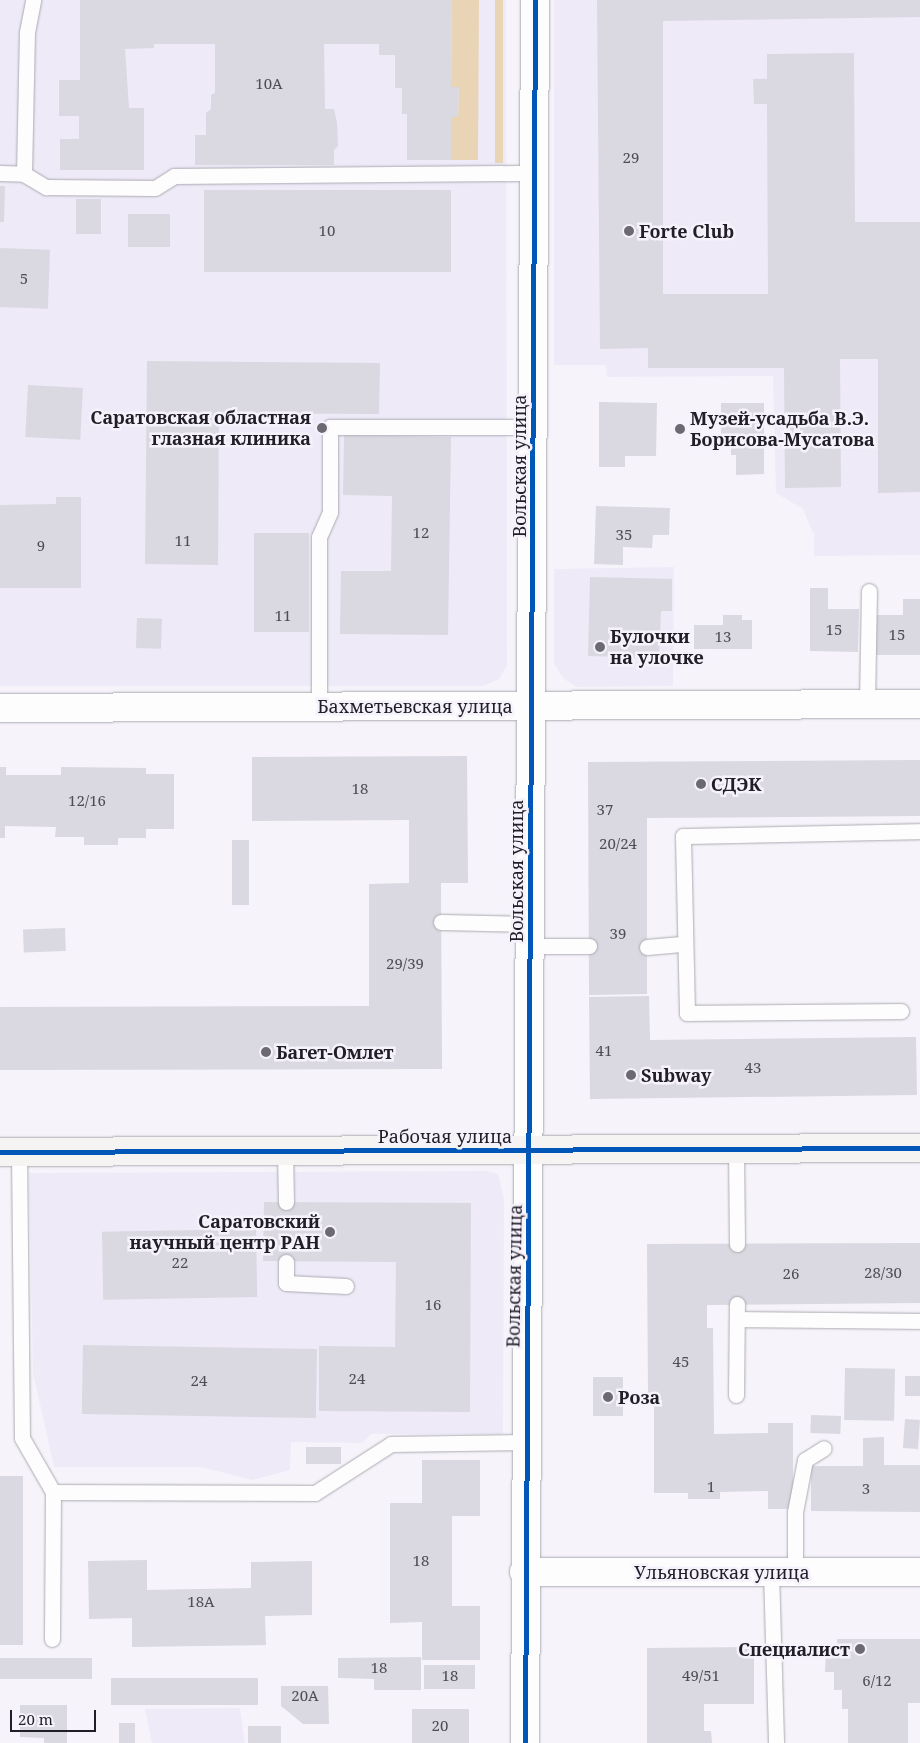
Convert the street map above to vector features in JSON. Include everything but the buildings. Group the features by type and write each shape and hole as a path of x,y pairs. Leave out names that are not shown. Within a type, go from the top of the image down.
{"street":[{"name":"Вольская улица","path":"525,1743 524,1572 529,1150 535,0"},
{"name":"Бахметьевская улица","path":"0,708 920,704"},
{"name":"Рабочая улица","path":"10,1152 920,1148"},
{"name":"Ульяновская улица","path":"524,1572 920,1572"}],"lane":[{"path":"24,174 27,32 33,0"},
{"path":"0,173 24,174 46,187 155,188 174,176 533,173"},
{"path":"319,707 319,537 330,512 330,427 533,426"},
{"path":"867,704 868,591"},
{"path":"901,1012 687,1013 683,836 920,831"},
{"path":"441,922 589,946"},
{"path":"647,947 684,944"},
{"path":"736,1149 737,1244"},
{"path":"285,1151 286,1202"},
{"path":"10,1152 22,1438 53,1492 52,1639"},
{"path":"286,1262 286,1283 346,1286"},
{"path":"736,1395 738,1312 920,1320"},
{"path":"53,1492 315,1493 391,1444 525,1442"},
{"path":"776,1743 783,1572 805,1460 824,1448"}],"shaded area":[{"path":"0,0 506,0 507,666 499,679 483,686 0,686"},
{"path":"452,0 479,0 478,160 451,160 451,117 458,117 459,87 451,87"},
{"path":"495,0 503,0 503,163 495,163"},
{"path":"554,0 920,0 920,555 814,556 814,535 803,509 776,493 773,376 607,377 606,365 554,365"},
{"path":"674,567 673,686 577,687 564,679 554,664 554,569"},
{"path":"486,1171 498,1174 504,1199 503,1434 371,1434 362,1443 291,1442 290,1470 253,1480 201,1467 54,1467 33,1373 29,1173"},
{"path":"240,1708 245,1743 152,1743 145,1709"}],"cycle path":[{"path":"525,1743 535,0"},
{"path":"0,1152 920,1148"}],"place":[{"name":"Forte Club","path":"629,231"},
{"name":"Саратовская областная глазная клиника","path":"322,428"},
{"name":"Музей-усадьба В.Э. Борисова-Мусатова","path":"680,429"},
{"name":"Булочки на улочке","path":"600,647"},
{"name":"СДЭК","path":"701,784"},
{"name":"Багет-Омлет","path":"266,1052"},
{"name":"Subway","path":"631,1075"},
{"name":"Саратовский научный центр РАН","path":"330,1232"},
{"name":"Роза","path":"608,1397"},
{"name":"Специалист","path":"860,1649"}]}
